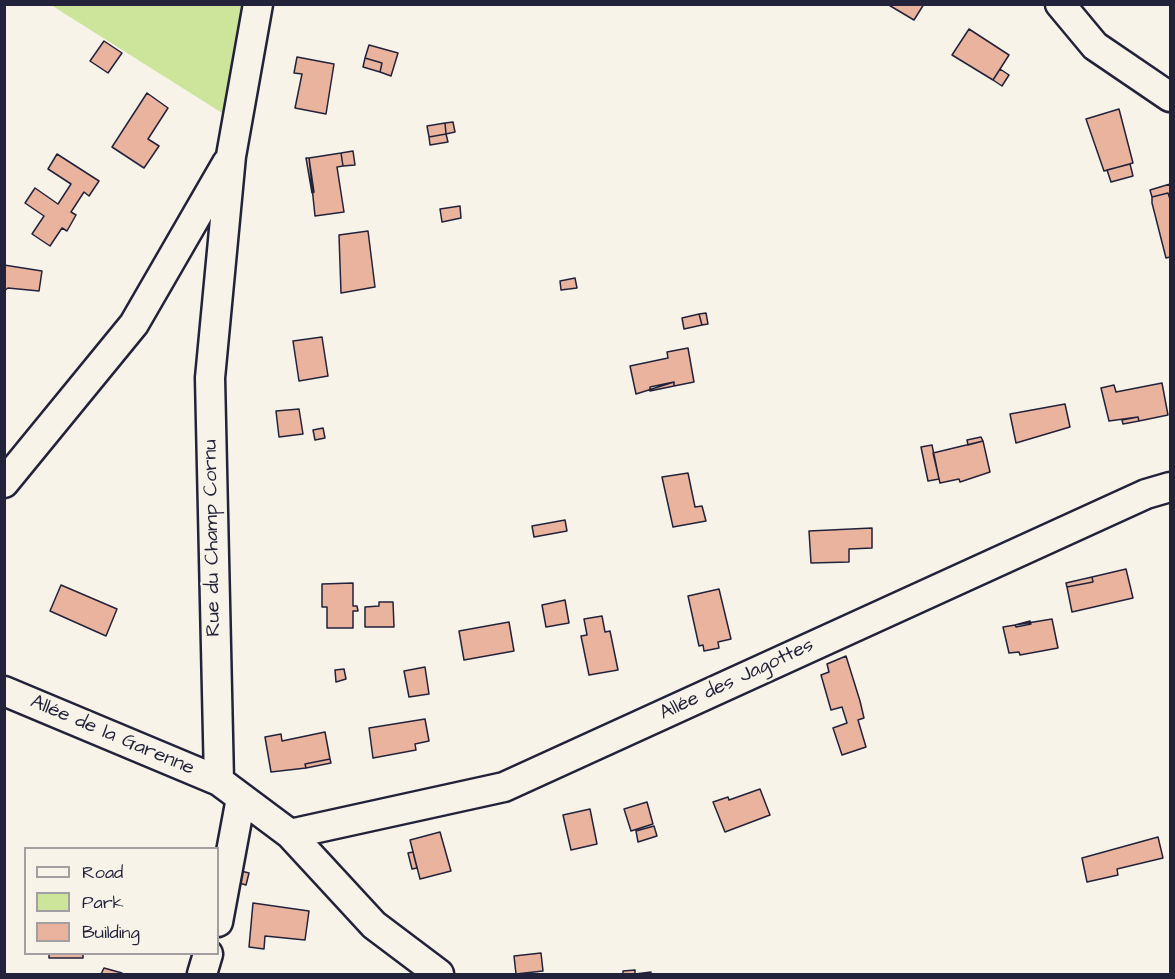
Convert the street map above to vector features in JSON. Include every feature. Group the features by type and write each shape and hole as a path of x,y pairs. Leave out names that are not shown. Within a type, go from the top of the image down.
{"street":[{"name":"Rue du Champ Cornu","path":"219,781 210,378 231,156 258,4"},
{"path":"1060,4 1095,46 1170,96"},
{"path":"4,483 134,324 231,156"},
{"name":"Allée des Jagottes","path":"290,834 504,787 1146,494 1170,487"},
{"name":"Allée de la Garenne","path":"4,691 219,781"},
{"path":"219,781 290,834 374,925 439,975"},
{"path":"219,917 241,798"},
{"path":"202,975 208,955"}],"green space":[{"path":"51,5 260,5 238,123"}],"building":[{"path":"887,4 924,4 914,20"},
{"path":"969,29 1009,55 993,80 952,55"},
{"path":"104,41 122,53 108,73 90,61"},
{"path":"369,45 398,53 391,76 380,72 382,63 365,58"},
{"path":"297,57 334,64 326,114 295,108 302,74 294,73"},
{"path":"365,58 382,63 380,72 363,67"},
{"path":"1000,69 1009,75 1002,86 993,80"},
{"path":"147,93 168,108 148,139 159,146 144,168 112,147"},
{"path":"1119,109 1133,163 1104,171 1086,119"},
{"path":"453,122 455,132 446,134 445,123"},
{"path":"445,123 446,134 429,137 427,126"},
{"path":"446,134 448,142 430,145 429,137"},
{"path":"353,151 355,165 343,166 341,153"},
{"path":"341,153 343,166 337,167 344,212 315,216 309,158"},
{"path":"57,154 99,181 89,196 84,192 71,212 76,215 67,231 62,228 50,246 32,234 44,216 25,203 35,188 58,204 71,184 48,169"},
{"path":"306,158 309,158 314,192 312,193"},
{"path":"1130,164 1133,176 1111,182 1107,170"},
{"path":"1170,184 1170,199 1168,193 1152,197 1150,190"},
{"path":"1168,193 1170,199 1170,257 1166,258 1152,197"},
{"path":"460,206 461,218 442,222 440,209"},
{"path":"368,231 375,287 341,293 339,235"},
{"path":"4,265 42,271 39,291 8,288 4,291"},
{"path":"575,278 577,288 561,290 560,281"},
{"path":"706,313 708,324 702,325 699,314"},
{"path":"699,314 702,325 684,329 682,318"},
{"path":"322,337 328,376 299,381 293,341"},
{"path":"688,348 694,382 674,386 674,382 636,394 630,366 668,358 667,352"},
{"path":"674,382 674,386 650,391 650,387"},
{"path":"1162,383 1168,415 1139,421 1138,417 1109,421 1101,388 1114,385 1116,392"},
{"path":"1065,404 1070,427 1016,443 1010,414"},
{"path":"299,409 303,434 279,437 276,411"},
{"path":"1138,417 1139,421 1123,424 1122,420"},
{"path":"323,428 325,438 315,440 313,430"},
{"path":"981,437 983,441 968,445 967,440"},
{"path":"983,441 990,472 960,482 959,479 940,483 933,453"},
{"path":"932,445 939,479 928,481 921,447"},
{"path":"688,473 695,507 702,506 706,521 673,527 662,477"},
{"path":"565,520 567,531 534,537 532,526"},
{"path":"872,528 872,548 849,549 849,562 811,563 809,531"},
{"path":"1126,569 1133,598 1072,612 1067,587 1093,582 1092,577"},
{"path":"1092,577 1093,582 1067,587 1066,583"},
{"path":"353,583 353,606 357,606 358,611 353,611 353,628 327,628 327,607 322,607 322,584"},
{"path":"61,585 117,609 106,636 50,611"},
{"path":"719,589 731,639 718,642 719,648 704,651 703,645 699,646 688,596"},
{"path":"565,600 569,623 546,627 542,605"},
{"path":"379,602 393,602 394,627 365,627 365,607 379,606"},
{"path":"602,616 605,632 610,631 618,670 589,675 581,636 587,635 584,619"},
{"path":"1052,619 1058,648 1020,655 1019,652 1009,653 1003,627"},
{"path":"1030,621 1031,624 1016,627 1015,625"},
{"path":"509,622 514,651 464,660 459,631"},
{"path":"846,656 864,718 858,720 866,747 842,755 833,728 847,723 842,707 831,710 821,675 829,672 827,664"},
{"path":"425,667 429,694 409,697 404,671"},
{"path":"344,669 346,679 336,682 335,670"},
{"path":"425,719 429,741 415,744 416,750 373,758 369,728"},
{"path":"325,732 330,759 305,764 306,768 271,772 265,737 281,734 282,741"},
{"path":"330,759 331,763 306,768 305,764"},
{"path":"760,789 770,815 725,832 713,802 728,797 729,800"},
{"path":"647,802 653,824 631,831 624,809"},
{"path":"590,809 597,844 571,850 563,815"},
{"path":"654,826 657,836 638,842 636,831"},
{"path":"440,832 451,871 420,879 410,840"},
{"path":"1158,837 1163,858 1117,869 1118,875 1087,882 1082,858"},
{"path":"413,852 417,868 412,869 408,853"},
{"path":"241,871 249,873 246,885 239,883"},
{"path":"253,903 309,911 305,940 265,936 264,949 249,947"},
{"path":"541,953 543,971 516,974 514,956"},
{"path":"49,955 83,955 83,958 49,958"},
{"path":"104,968 122,973 101,974"},
{"path":"635,970 635,974 623,974 623,971"}]}
